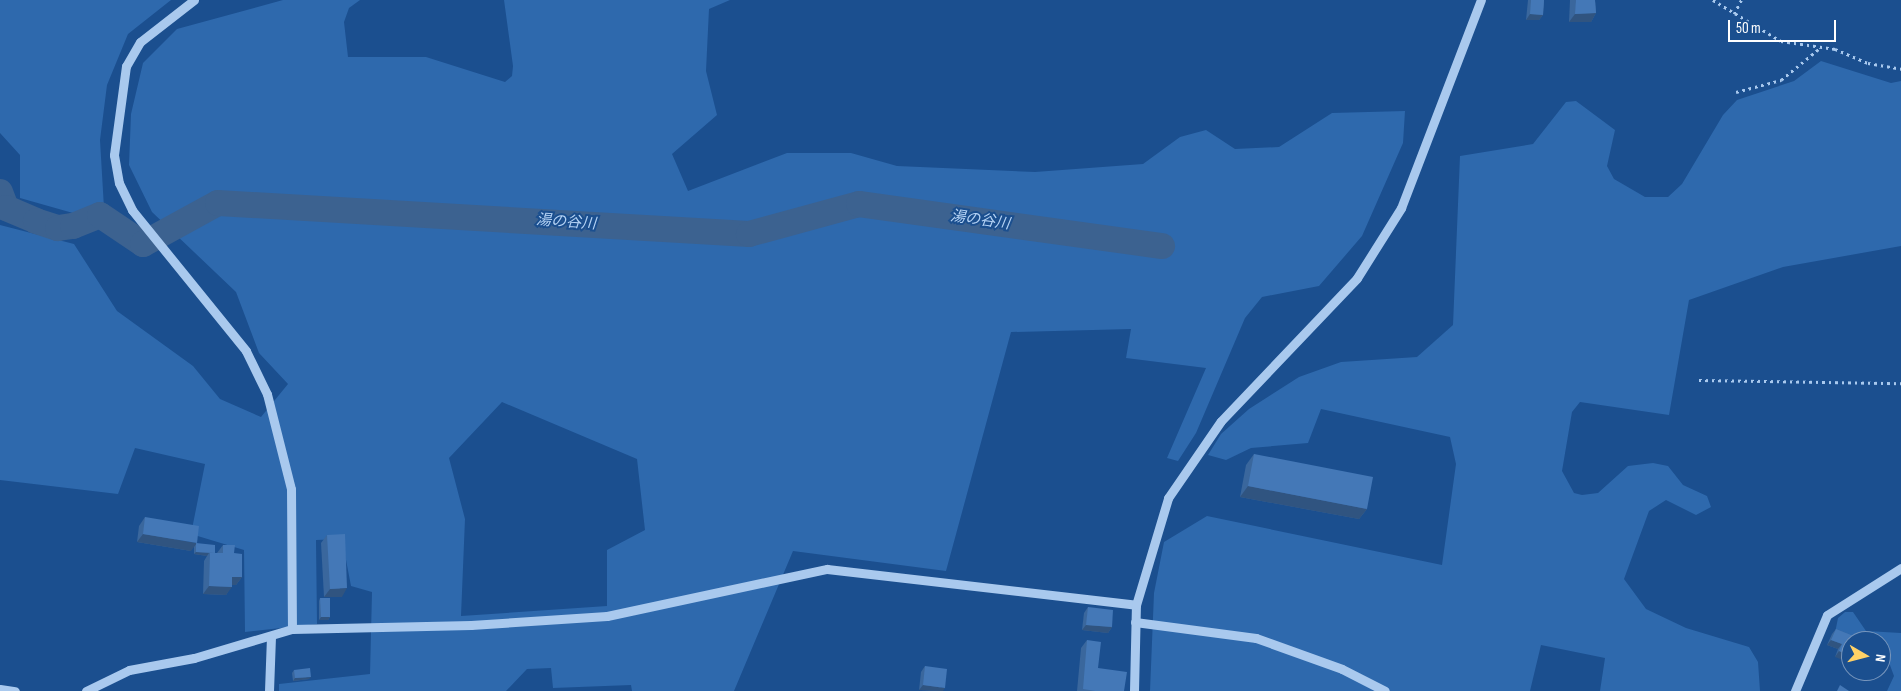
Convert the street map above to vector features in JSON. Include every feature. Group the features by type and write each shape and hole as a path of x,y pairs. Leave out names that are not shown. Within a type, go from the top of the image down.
{"street":[{"path":"194,0 140,42 126,66 114,155 119,183 144,225 246,351 266,394 291,489 292,629"},
{"path":"1134,691 1136,605 1168,498 1194,454 1275,361 1357,278 1401,208 1481,0"},
{"path":"1795,691 1827,615 1901,568"},
{"path":"86,691 129,670 194,658 292,629 471,625 607,616 826,569 1136,605"},
{"path":"1135,622 1256,638 1334,666 1385,691"},
{"path":"269,691 271,636"},
{"path":"0,689 15,691"}],"path":[{"path":"1713,0 1766,35 1821,47 1901,69"},
{"path":"1734,14 1740,0"},
{"path":"1736,92 1781,80 1821,47"},
{"path":"1698,380 1901,383"}],"shaded area":[{"path":"0,0 171,0 128,34 107,85 100,140 104,208 80,215 20,198 20,155 0,133"},
{"path":"283,0 360,0 349,8 344,22 348,57 426,57 505,82 512,76 513,66 504,0 730,0 709,9 706,71 717,115 672,154 688,191 787,153 851,153 897,166 1035,172 1143,164 1180,137 1206,130 1235,149 1279,147 1332,113 1405,111 1403,143 1362,236 1319,286 1262,297 1245,318 1196,433 1178,461 1167,458 1206,368 1126,358 1131,329 1011,332 946,571 793,551 734,691 632,691 631,685 553,688 551,668 527,669 506,691 279,691 279,684 370,674 372,592 351,586 342,539 316,540 317,624 245,632 244,550 191,534 205,464 135,448 118,494 0,480 0,225 74,244 117,311 193,366 220,399 261,417 288,384 259,353 236,292 152,212 129,165 131,114 143,63 177,29","holes":["502,402 637,459 645,530 607,550 607,606 461,616 465,519 449,458"]},
{"path":"1821,61 1891,83 1901,81 1901,246 1783,267 1689,300 1669,415 1580,402 1572,412 1562,471 1574,493 1582,495 1598,493 1628,466 1653,463 1668,466 1683,485 1707,496 1711,507 1696,515 1666,500 1649,511 1624,579 1646,609 1686,628 1749,647 1758,662 1760,691 1600,691 1605,658 1541,645 1530,691 1150,691 1154,593 1164,542 1207,516 1442,565 1456,464 1450,437 1321,409 1308,443 1251,448 1226,460 1208,455 1221,434 1249,409 1299,377 1341,362 1417,357 1453,325 1460,156 1533,144 1566,102 1576,101 1615,130 1607,166 1614,179 1645,197 1668,197 1682,184 1723,115 1737,100 1794,81"},
{"path":"1845,612 1853,612 1866,631 1841,631 1841,635 1835,633 1838,618"},
{"path":"1891,632 1901,633 1901,691 1887,691 1894,676 1891,668"}],"building":[{"path":"1531,0 1544,0 1543,15 1530,14"},
{"path":"1576,0 1595,0 1596,13 1575,14"},
{"path":"1254,454 1373,477 1367,509 1248,486"},
{"path":"145,517 199,526 197,543 143,534"},
{"path":"345,534 347,588 330,589 327,535"},
{"path":"196,543 215,545 215,553 196,552"},
{"path":"223,545 235,545 234,553 242,554 242,577 232,577 232,587 209,586 210,553 223,553"},
{"path":"320,598 330,598 330,617 321,617"},
{"path":"1088,607 1113,610 1112,627 1086,625"},
{"path":"1836,629 1841,631 1841,644 1831,640"},
{"path":"1087,640 1101,642 1098,668 1127,672 1124,691 1083,689"},
{"path":"925,666 947,669 945,688 923,685"},
{"path":"310,668 311,677 295,678 294,670"},
{"path":"1840,685 1849,691 1837,691"}],"waterway":[{"name":"湯の谷川","path":"0,192 6,208 36,221 58,228 73,226 100,215 143,244 218,203 749,234 859,204 1162,246"}]}
